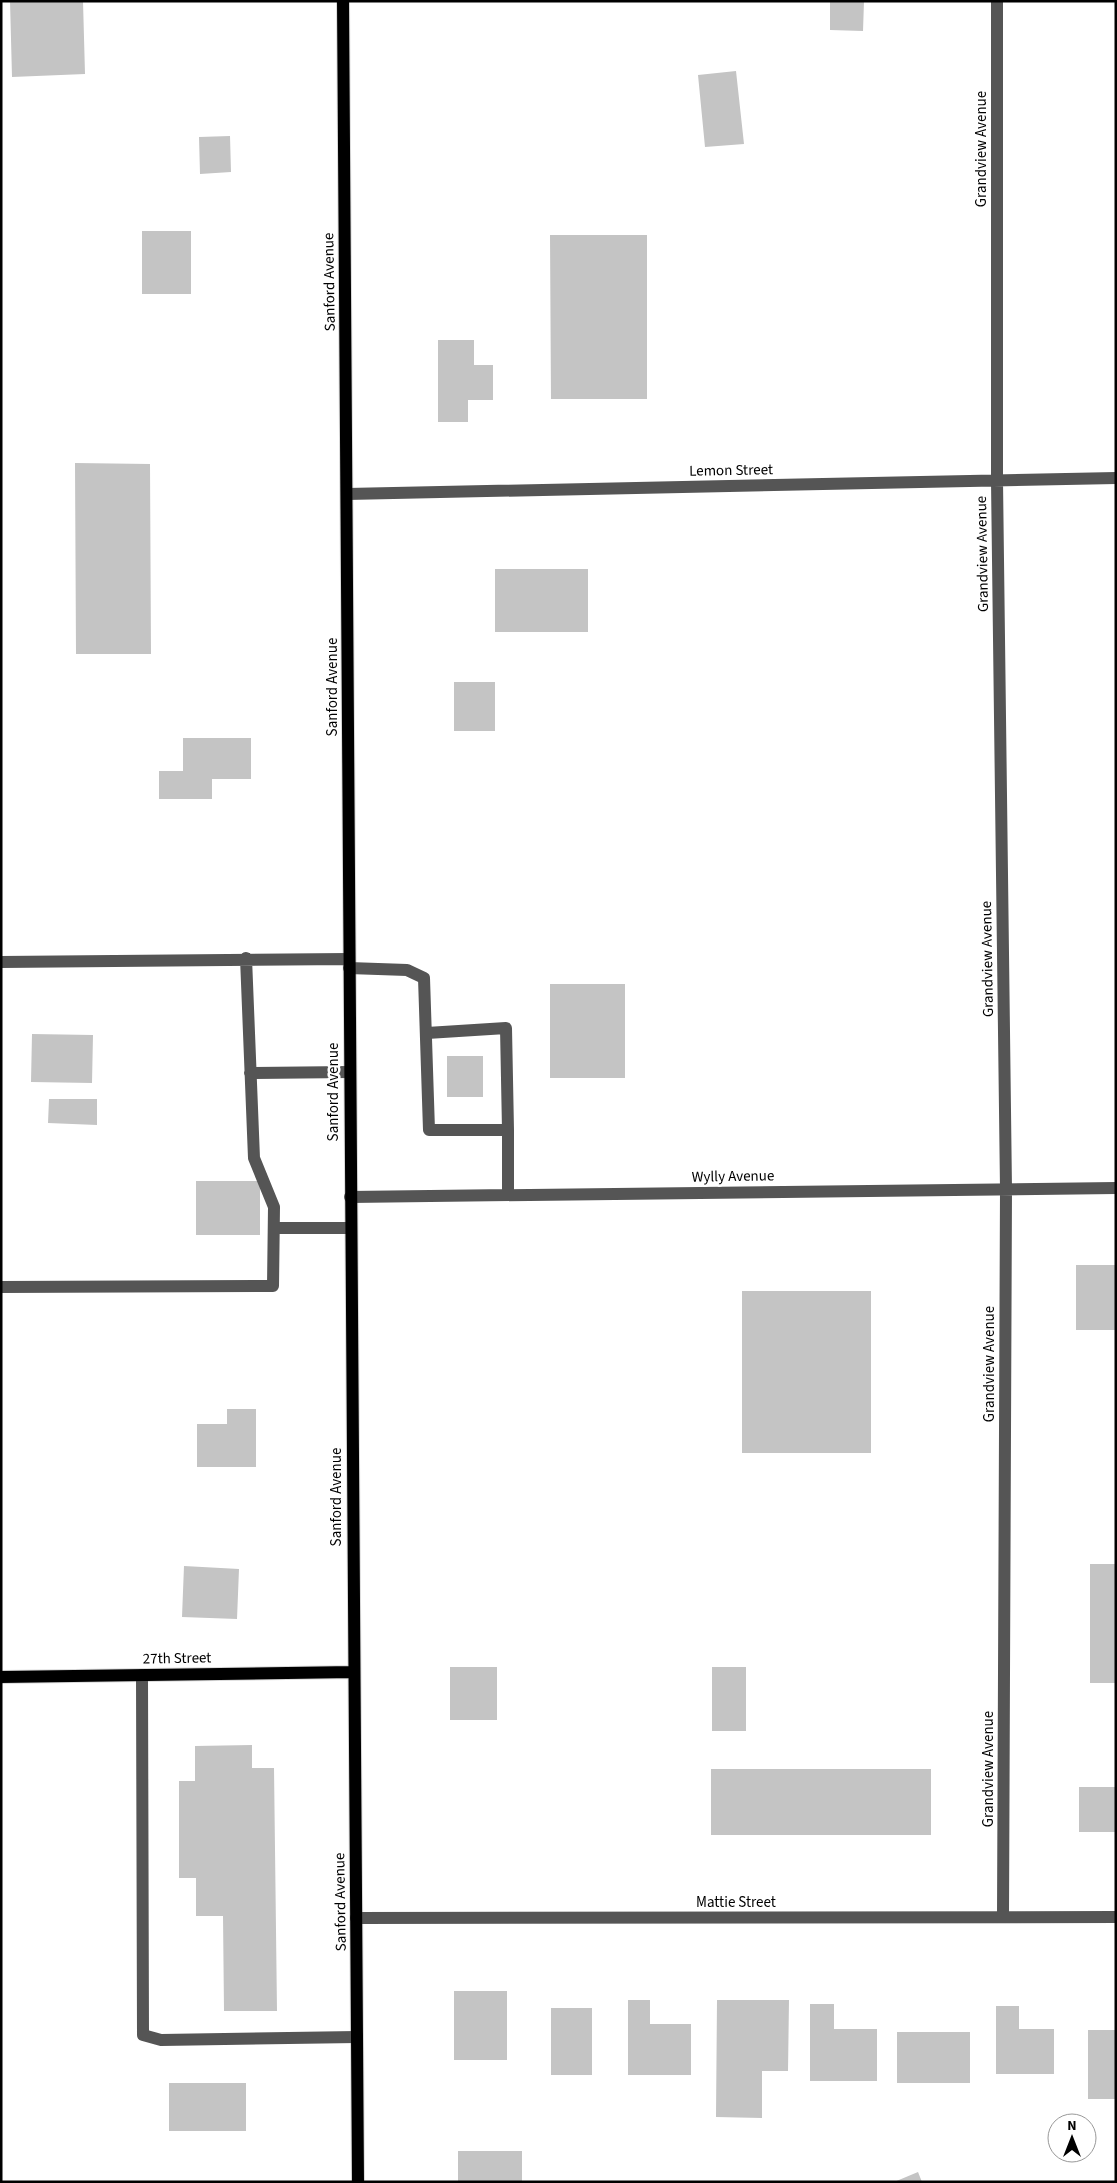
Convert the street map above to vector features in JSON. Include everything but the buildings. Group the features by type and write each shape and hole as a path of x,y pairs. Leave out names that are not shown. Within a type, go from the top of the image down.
{"main road":[{"name":"Sanford Avenue","path":"342,1 358,2182"},
{"name":"27th Street","path":"1,1677 353,1672"}],"street":[{"name":"Grandview Avenue","path":"997,1 997,481 1006,1189 1003,1917"},
{"name":"Lemon Street","path":"347,494 1116,478"},
{"path":"1,1287 272,1286 274,1207 254,1158 246,958"},
{"path":"1,962 246,958 349,963 407,970 424,978 429,1130 508,1130"},
{"path":"427,1033 506,1028 508,1195"},
{"path":"250,1073 350,1072"},
{"name":"Wylly Avenue","path":"350,1197 1116,1188"},
{"path":"274,1228 350,1228"},
{"path":"142,1675 143,2035 161,2040 357,2037"},
{"name":"Mattie Street","path":"356,1918 1116,1917"}]}
